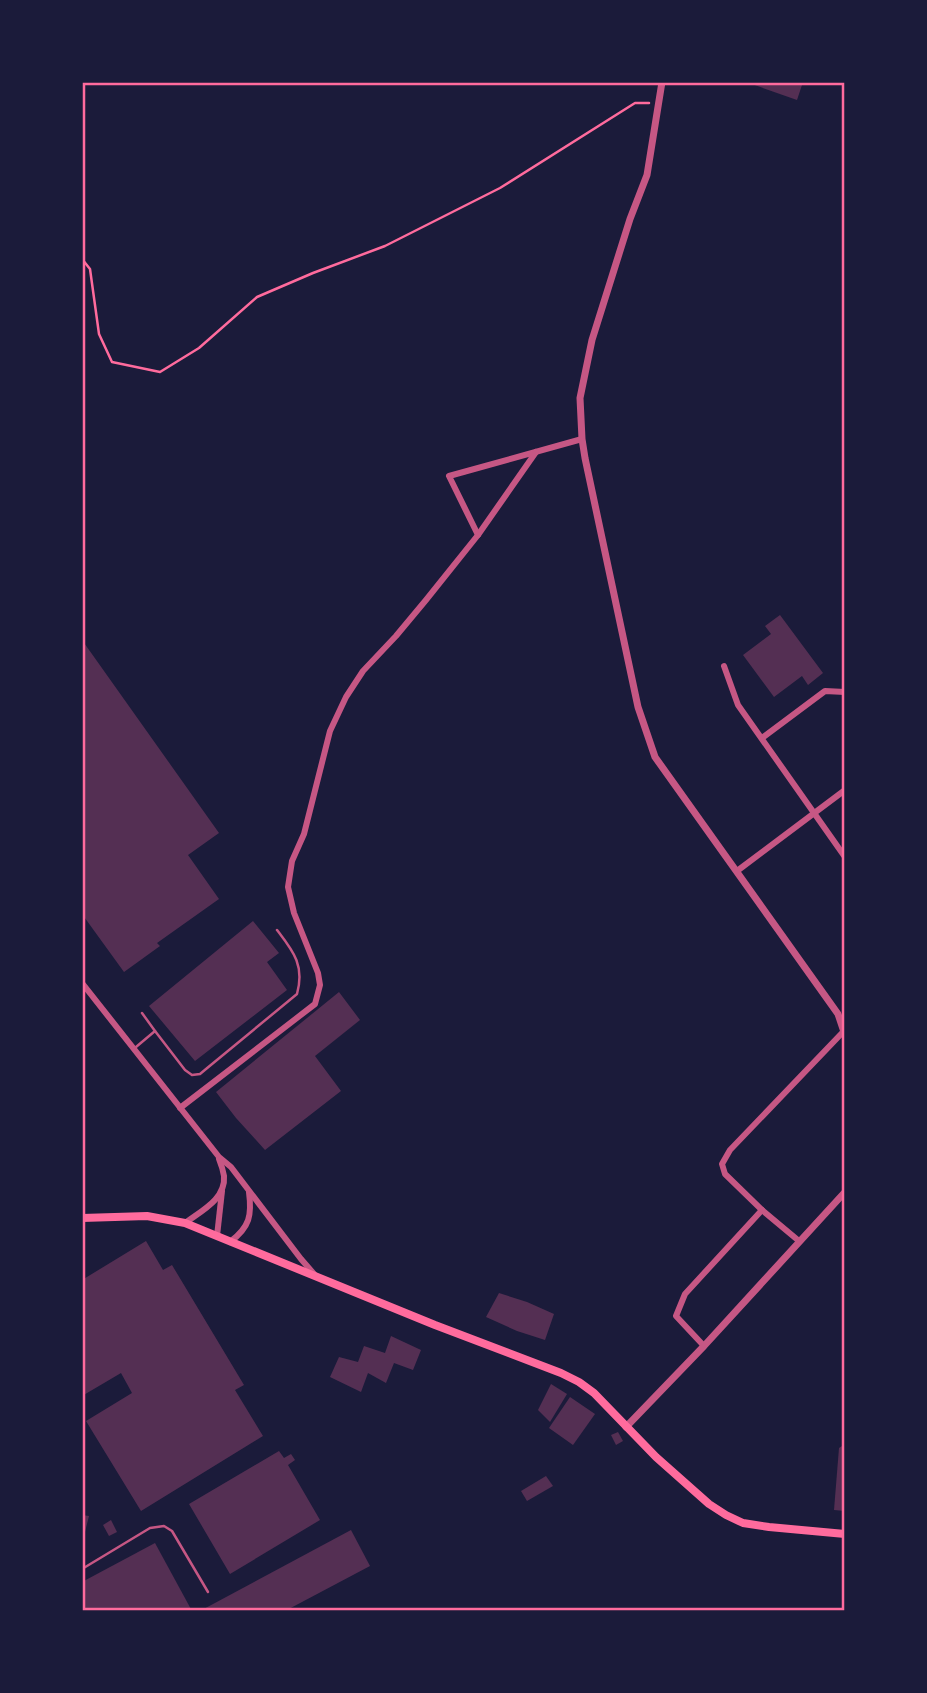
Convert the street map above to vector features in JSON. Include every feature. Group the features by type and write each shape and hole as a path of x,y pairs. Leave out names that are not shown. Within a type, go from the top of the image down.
{"main road":[{"path":"82,1218 147,1216 186,1223 435,1325 561,1373 594,1393 685,1484 726,1515 743,1522 769,1527 845,1534"}],"street":[{"path":"662,82 647,175 630,219 592,340 580,398 582,439 638,707 655,757 841,1011 844,1033 730,1150 722,1164 725,1174 799,1241"},
{"path":"478,535 449,476 582,439"},
{"path":"180,1108 315,1004 320,985 318,972 294,913 288,887 292,861 304,834 330,731 346,697 363,671 404,627 478,535 536,452"},
{"path":"724,666 738,705 845,857"},
{"path":"762,738 825,691 845,692"},
{"path":"737,871 845,790"},
{"path":"83,986 219,1157 231,1167 315,1275"},
{"path":"217,1236 224,1177 219,1157"},
{"path":"186,1223 213,1203 223,1189"},
{"path":"230,1242 247,1224 251,1210 249,1191"},
{"path":"626,1427 845,1192"},
{"path":"704,1346 676,1316 685,1294 762,1210"}],"lane":[{"path":"142,1013 185,1070 192,1075 200,1074 297,994 299,967 296,955 277,930"},
{"path":"134,1049 155,1031"},
{"path":"82,1569 150,1528 164,1526 172,1531 208,1592"}],"path":[{"path":"82,259 90,269 99,334 112,362 160,372 199,348 257,297 385,246 500,188 635,103 659,103"}],"building":[{"path":"746,82 803,82 797,100"},
{"path":"780,615 823,673 808,685 802,676 774,697 743,655 771,634 765,626"},
{"path":"82,640 219,833 188,855 219,899 157,943 160,946 124,972 82,914"},
{"path":"253,921 279,953 267,962 287,990 195,1061 149,1006"},
{"path":"339,992 360,1020 315,1056 341,1091 265,1150 216,1092"},
{"path":"146,1241 163,1270 172,1265 244,1385 235,1390 263,1436 141,1511 86,1421 132,1393 121,1373 82,1396 82,1280"},
{"path":"499,1293 554,1314 545,1340 486,1317"},
{"path":"391,1336 421,1350 413,1370 394,1363 386,1383 368,1373 361,1392 330,1377 339,1357 358,1362 364,1346 385,1353"},
{"path":"551,1384 567,1394 550,1422 538,1410"},
{"path":"570,1397 595,1414 573,1445 549,1428"},
{"path":"618,1432 623,1441 616,1445 611,1435"},
{"path":"845,1444 845,1511 834,1510 839,1448"},
{"path":"279,1451 284,1458 291,1454 295,1460 288,1465 320,1520 230,1574 189,1504"},
{"path":"546,1476 553,1486 527,1501 521,1491"},
{"path":"82,1515 89,1516 83,1540 82,1540"},
{"path":"111,1520 117,1532 109,1536 103,1525"},
{"path":"351,1530 370,1566 285,1611 200,1611"},
{"path":"155,1543 192,1611 82,1611 82,1582"}]}
